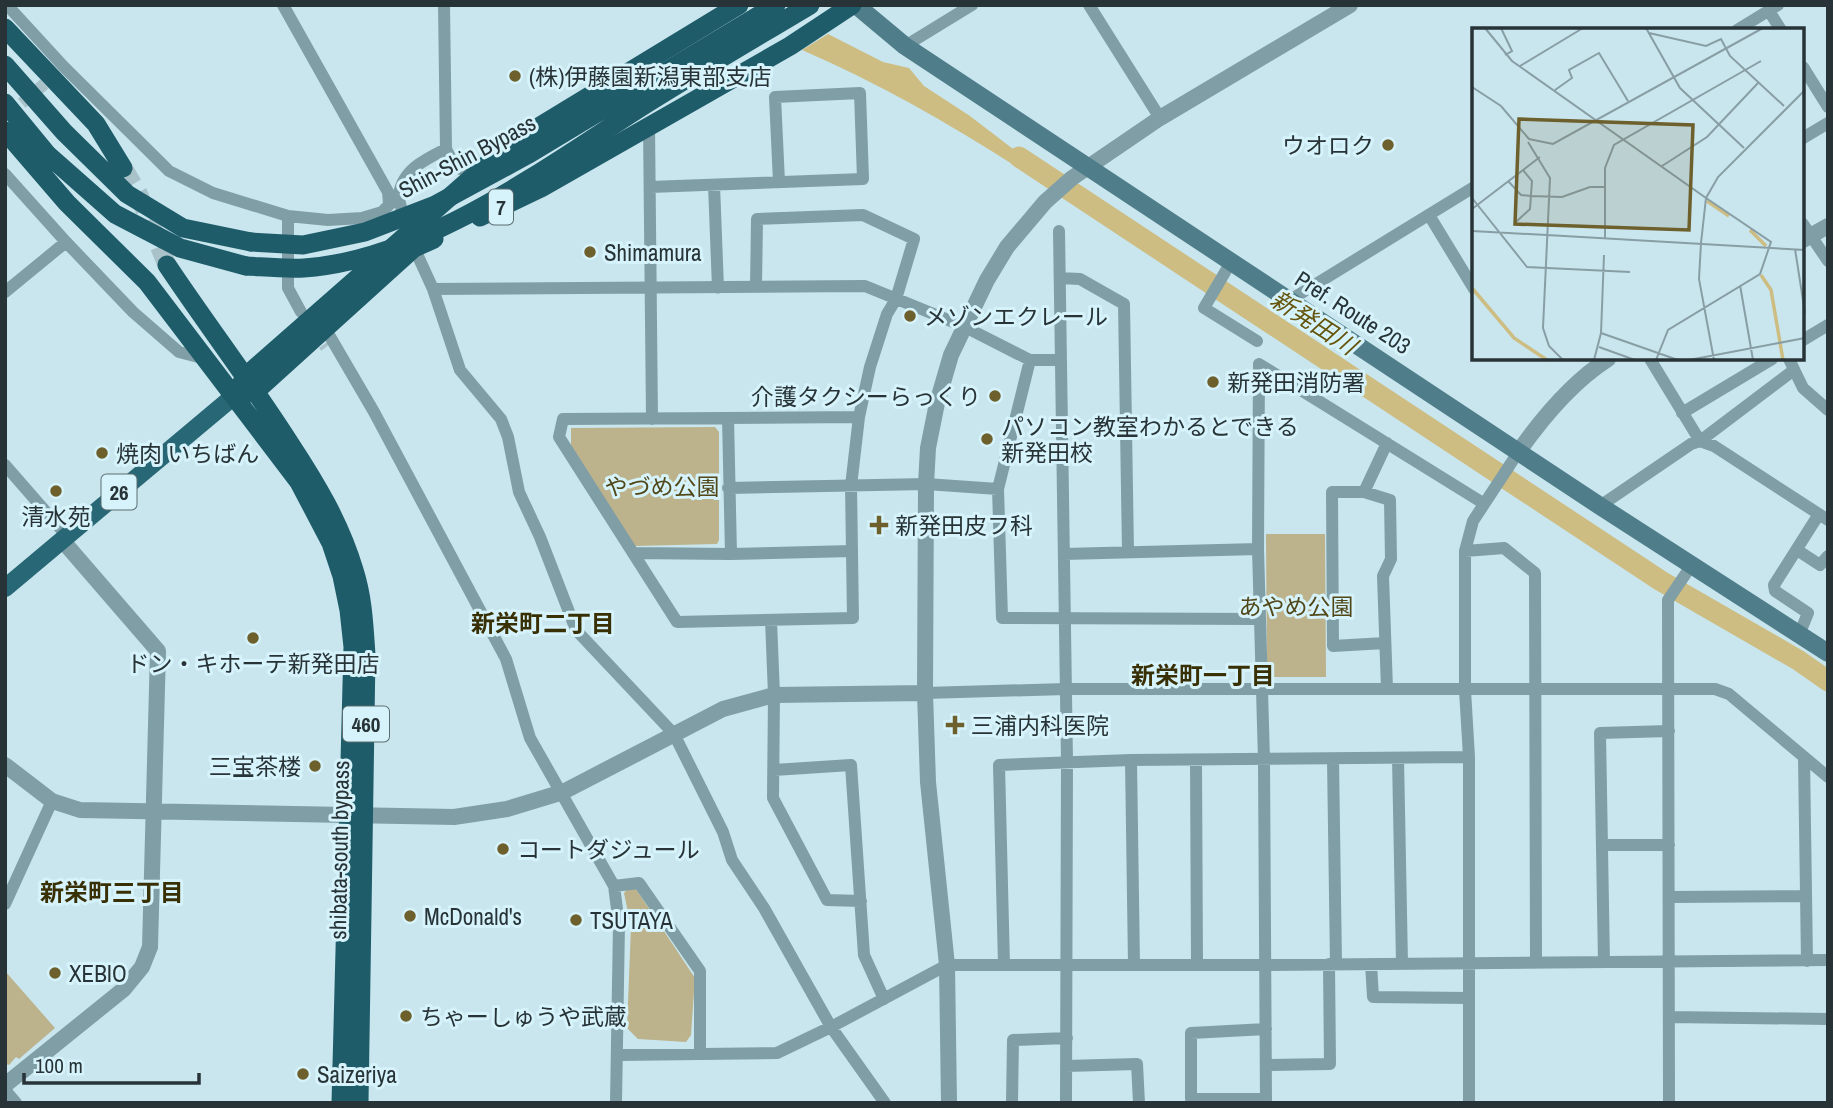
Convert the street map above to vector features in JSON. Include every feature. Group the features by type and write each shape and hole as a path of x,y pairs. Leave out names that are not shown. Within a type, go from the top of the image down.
{"highway":[{"name":"7","path":"234,396 325,337 475,175 509,145 739,5"},
{"name":"Shin-Shin Bypass","path":"5,65 64,132 127,194 183,229 251,243 303,244 365,232 435,205 527,155 776,5"},
{"name":"Shin-Shin Bypass","path":"5,103 47,154 115,214 180,248 246,266 305,268 370,256 440,228 537,175 647,103 810,5"},
{"name":"7","path":"251,384 412,241 541,188 790,46 854,5"},
{"path":"5,28 96,124 123,169"},
{"name":"shibata-south bypass","path":"5,131 67,203 147,282 299,482 331,543 342,576 353,647 359,1103"},
{"name":"shibata-south bypass","path":"167,265 251,384 326,499 355,572 362,604 366,655 341,1103"}],"main road":[{"name":"Pref. Route 203","path":"854,5 905,46 1290,300 1515,457 1600,506 1687,573 1828,653"},
{"name":"26","path":"5,588 234,396"}],"street":[{"path":"7,5 63,69 169,171 213,193 288,216 328,220 362,218 382,212 394,200 407,175 419,162 446,149"},
{"path":"283,5 394,200 433,289 460,370 502,419 519,492 540,537 576,630 674,734 723,832 732,860 764,908 831,1027 884,1103"},
{"path":"444,5 446,149 455,167 475,175"},
{"path":"905,46 972,5"},
{"path":"1089,5 1160,118"},
{"path":"949,1103 947,965 928,782 925,693 928,448 951,355 963,326 1007,247 1045,202 1072,178 1160,118 1350,5"},
{"path":"1740,28 1774,8 1780,28"},
{"path":"1805,70 1828,107"},
{"path":"650,187 863,179 860,93 775,97 779,182"},
{"path":"1805,137 1828,123"},
{"path":"649,125 652,419"},
{"path":"5,174 65,242 134,312 178,352 206,359"},
{"path":"714,185 718,288"},
{"path":"1290,300 1472,188"},
{"path":"756,287 757,219 863,215 914,239 897,299 887,314 870,367 859,417 851,486 853,618 677,622 559,438 563,419 859,417"},
{"path":"1429,215 1472,286"},
{"path":"288,216 288,288 301,312"},
{"path":"1828,226 1806,233 1828,261"},
{"path":"1059,231 1067,761 1066,1103"},
{"path":"5,292 65,242"},
{"path":"1231,262 1205,308 1257,341"},
{"path":"1060,278 1080,279 1124,304 1128,551"},
{"path":"433,289 864,286 963,326 1030,360 1061,360"},
{"path":"1805,339 1828,325"},
{"path":"325,337 374,412 506,659 530,738 614,886 619,925 616,1103"},
{"path":"325,337 374,412"},
{"path":"1030,360 998,489 1002,618 1261,619"},
{"path":"1469,1103 1469,757 1465,690 1465,551 1473,521 1515,457 1554,406 1593,368 1606,360"},
{"path":"1651,360 1700,441 1714,446 1824,517 1797,550 1774,585 1775,592 1808,613 1799,635"},
{"path":"1682,413 1770,360"},
{"path":"1266,1029 1191,1033 1191,1099 1266,1101 1266,1029 1266,965 1263,690 1258,549 1259,364 1483,503"},
{"path":"1600,506 1691,444 1700,441 1791,365 1803,388 1828,410"},
{"path":"728,418 731,554"},
{"path":"1364,492 1387,443"},
{"path":"5,465 158,652 150,947 142,967 124,989 5,1087 16,1103"},
{"path":"728,488 926,484 998,489"},
{"path":"1385,643 1333,646 1332,492 1364,492 1390,500 1391,559 1383,576 1387,689"},
{"path":"1465,551 1504,548 1535,573 1536,962"},
{"path":"1064,554 1258,549"},
{"path":"1797,550 1820,565 1828,556"},
{"path":"633,552 731,554 852,551"},
{"path":"1669,1103 1668,600 1687,573"},
{"path":"771,620 774,695 773,798 827,901 861,901"},
{"path":"5,765 52,801 80,810 454,817 486,814 563,792 723,709 774,695 1066,689 1668,688 1715,689 1729,694 1804,758 1826,773"},
{"path":"1604,962 1600,733 1669,730"},
{"path":"1004,965 999,765 1067,761 1469,757"},
{"path":"1398,758 1402,963"},
{"path":"1804,758 1807,961"},
{"path":"1266,1065 1330,1064 1333,759"},
{"path":"1131,760 1133,965"},
{"path":"1196,760 1197,965"},
{"path":"774,770 851,765 864,955 884,999"},
{"path":"5,904 52,801"},
{"path":"1602,845 1669,845"},
{"path":"614,886 639,883 700,971 700,1054"},
{"path":"1670,897 1805,895"},
{"path":"618,1055 777,1053 947,965 1828,960"},
{"path":"1371,964 1373,997 1468,998"},
{"path":"1670,1017 1828,1019"},
{"path":"1012,1103 1013,1040 1067,1038"},
{"path":"1066,1066 1137,1064 1139,1103"}],"green space":[{"name":"やづめ公園","path":"715,427 719,432 717,544 634,546 571,448 571,428"},
{"name":"あやめ公園","path":"1266,534 1325,534 1326,677 1267,677"},
{"path":"628,888 636,889 695,978 691,1035 686,1042 638,1039 627,1028 631,927 624,893"},
{"path":"5,971 55,1028 9,1065 5,1064"}],"shaded area":[{"path":"828,34 883,62 909,68 924,86 1045,169 1035,179 921,109 802,50"}],"waterway":[{"name":"新発田川","path":"1019,157 1661,581 1798,660 1828,681"}],"tunnel":[{"path":"8,115 56,74"},
{"path":"123,168 138,193 167,265"},
{"path":"313,330 326,347"}],"place":[{"name":"(株)伊藤園新潟東部支店","path":"515,76"},
{"name":"ウオロク","path":"1388,145"},
{"name":"Shimamura","path":"590,252"},
{"name":"メゾンエクレール","path":"910,316"},
{"name":"新発田消防署","path":"1213,382"},
{"name":"介護タクシーらっくり","path":"995,396"},
{"name":"パソコン教室わかるとできる 新発田校","path":"987,439"},
{"name":"焼肉 いちばん","path":"102,453"},
{"name":"清水苑","path":"56,491"},
{"name":"新発田皮フ科","path":"879,525"},
{"name":"ドン・キホーテ新発田店","path":"253,638"},
{"name":"三浦内科医院","path":"955,725"},
{"name":"三宝茶楼","path":"315,766"},
{"name":"コートダジュール","path":"503,849"},
{"name":"McDonald's","path":"410,916"},
{"name":"TSUTAYA","path":"576,920"},
{"name":"XEBIO","path":"55,973"},
{"name":"ちゃーしゅうや武蔵","path":"406,1016"},
{"name":"Saizeriya","path":"303,1074"}],"district":[{"name":"新栄町二丁目","path":"543,623"},
{"name":"新栄町一丁目","path":"1203,675"},
{"name":"新栄町三丁目","path":"112,892"}]}
